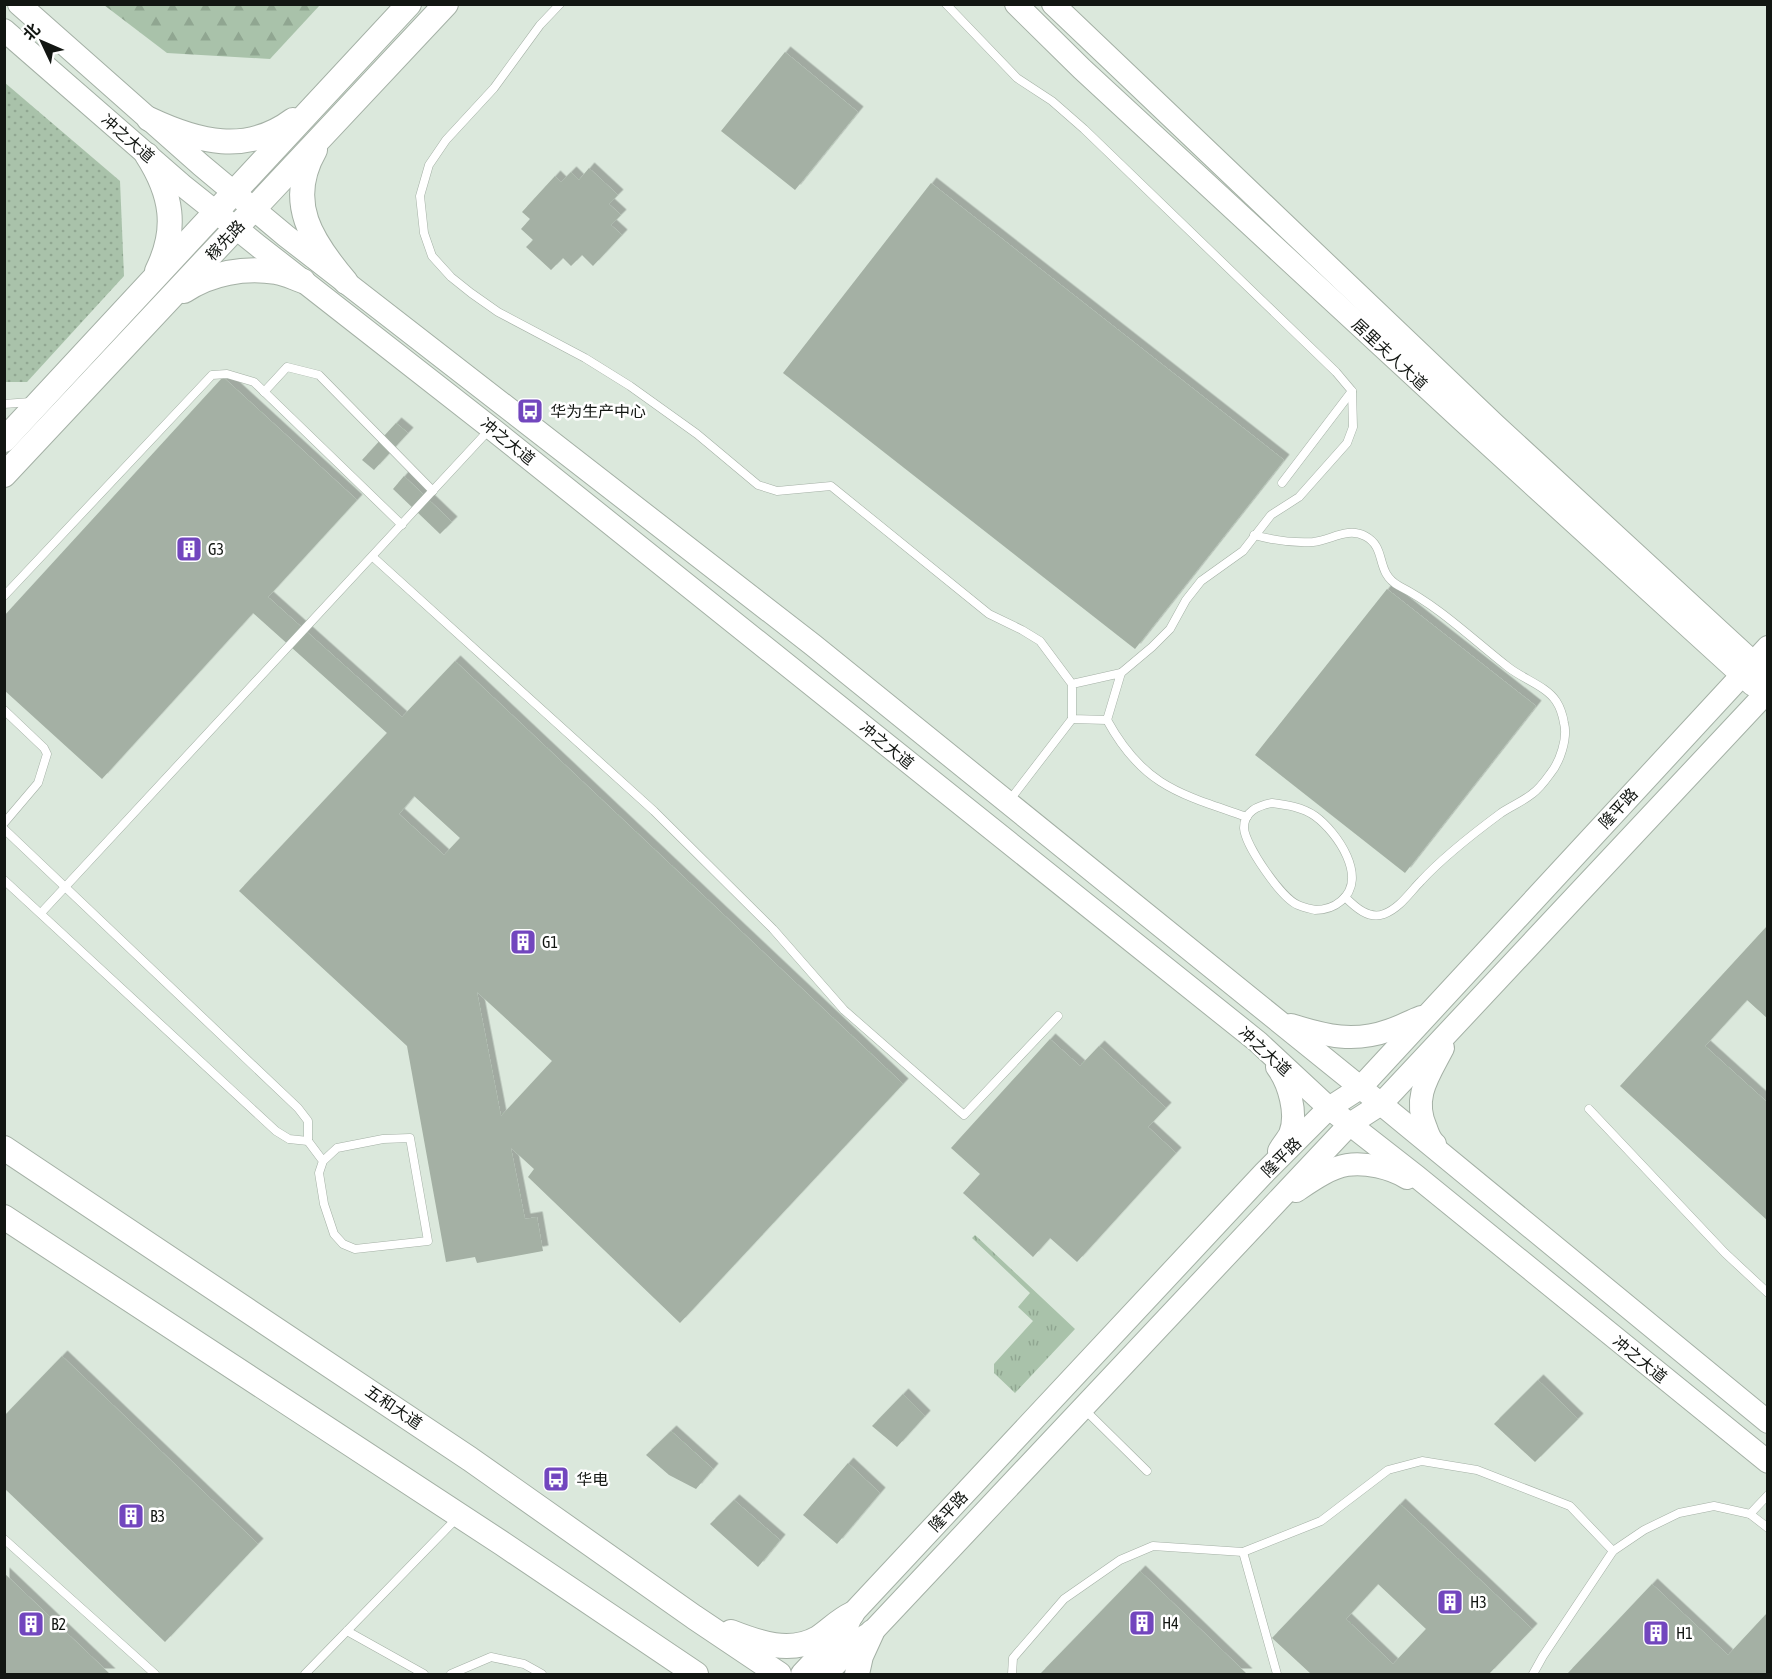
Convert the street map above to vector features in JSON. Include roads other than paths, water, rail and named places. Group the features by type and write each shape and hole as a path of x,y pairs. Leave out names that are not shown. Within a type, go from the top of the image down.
{"main road":[{"name":"冲之大道","path":"19,4 254,209 813,645 1381,1104 1767,1422"},
{"name":"稼先路","path":"4,440 409,4"},
{"name":"稼先路","path":"4,475 446,4"},
{"name":"居里夫人大道","path":"1016,4 1082,69 1454,413 1761,678"},
{"name":"居里夫人大道","path":"1053,4 1761,678"},
{"name":"冲之大道","path":"4,30 216,213 491,428 1258,1042 1329,1108 1767,1462"},
{"path":"149,119 178,133 204,140 232,142 260,138 289,124 319,101"},
{"path":"325,133 310,160 303,184 303,208 309,232 323,255 346,282"},
{"path":"147,155 158,171 166,191 170,212 170,233 164,256 150,284"},
{"path":"162,306 188,288 210,278 233,272 255,270 278,272 303,281"},
{"name":"隆平路","path":"802,1674 847,1626 852,1614 1265,1172 1329,1108 1360,1088 1427,1015 1761,678"},
{"name":"隆平路","path":"826,1674 860,1639 872,1632 1350,1124 1381,1104 1455,1024 1761,678"},
{"path":"1278,1021 1323,1036 1346,1038 1389,1031 1427,1015"},
{"path":"1455,1024 1420,1092 1421,1117 1431,1141 1462,1170"},
{"path":"1258,1042 1281,1073 1288,1088 1292,1111 1290,1133 1265,1172"},
{"name":"五和大道","path":"4,1148 470,1459 779,1674"},
{"path":"1269,1208 1318,1176 1347,1165 1369,1165 1400,1173 1444,1199"},
{"path":"4,1217 696,1674"},
{"path":"694,1617 744,1637 773,1646 786,1647 810,1642 829,1630 840,1619 852,1614"},
{"path":"857,1674 861,1656 872,1632"}],"lane":[{"path":"560,4 540,25 494,88 446,140 429,165 420,196 424,233 432,256 451,277 498,312 585,358 630,386 697,434 758,485 777,491 831,486 989,614 1036,638 1072,684 1072,719 1008,802"},
{"path":"946,4 1017,78 1052,101 1084,129 1336,372 1352,392 1353,427 1347,443 1299,497 1271,515 1243,551 1202,581 1186,600 1170,629 1121,673 1072,684"},
{"path":"264,392 286,367 320,375 433,491"},
{"path":"4,596 212,375 227,374 254,382 402,525"},
{"path":"1282,483 1352,392"},
{"path":"4,404 41,401"},
{"path":"40,913 491,428"},
{"path":"1254,535 1312,542 1347,533 1364,535 1375,542 1383,570 1390,580 1423,598 1510,669 1545,690 1557,702 1565,724 1564,745 1552,772 1533,794 1502,812 1466,841 1423,879 1398,906 1383,915 1369,915 1357,909 1345,897"},
{"path":"373,557 654,812 773,929 844,1010 964,1114 1058,1016"},
{"path":"1121,673 1107,720 1118,740 1136,763 1160,782 1188,797 1246,817"},
{"path":"4,710 45,748 47,754 38,783 4,822"},
{"path":"1072,719 1107,720"},
{"path":"1272,803 1292,806 1315,816 1335,835 1348,857 1352,878 1345,897 1334,907 1316,910 1297,905 1280,890 1262,867 1244,828 1246,817 1257,806 1272,803"},
{"path":"4,829 298,1108 308,1122 308,1141 323,1161"},
{"path":"4,880 276,1131 289,1140 308,1141"},
{"path":"1589,1109 1725,1253 1767,1293"},
{"path":"410,1138 428,1242 355,1249 343,1244 334,1234 324,1204 319,1173 323,1161 337,1148 383,1139 410,1138"},
{"path":"1083,1408 1147,1471"},
{"path":"1012,1674 1013,1658 1064,1599 1120,1560 1153,1546 1244,1552 1321,1521 1389,1470 1422,1461 1477,1470 1570,1506 1613,1551"},
{"path":"1750,1514 1767,1495"},
{"path":"1533,1674 1613,1551 1644,1530 1679,1513 1714,1506 1750,1514 1767,1527"},
{"path":"305,1674 459,1516"},
{"path":"4,1539 155,1674"},
{"path":"1244,1552 1277,1674"},
{"path":"347,1631 423,1674"},
{"path":"451,1674 491,1657 525,1664 542,1674"}],"place":[{"name":"华为生产中心","path":"530,411"},
{"name":"G3","path":"189,549"},
{"name":"G1","path":"523,942"},
{"name":"华电","path":"556,1479"},
{"name":"B3","path":"131,1516"},
{"name":"H3","path":"1450,1602"},
{"name":"H4","path":"1142,1623"},
{"name":"B2","path":"31,1624"},
{"name":"H1","path":"1656,1633"}]}
